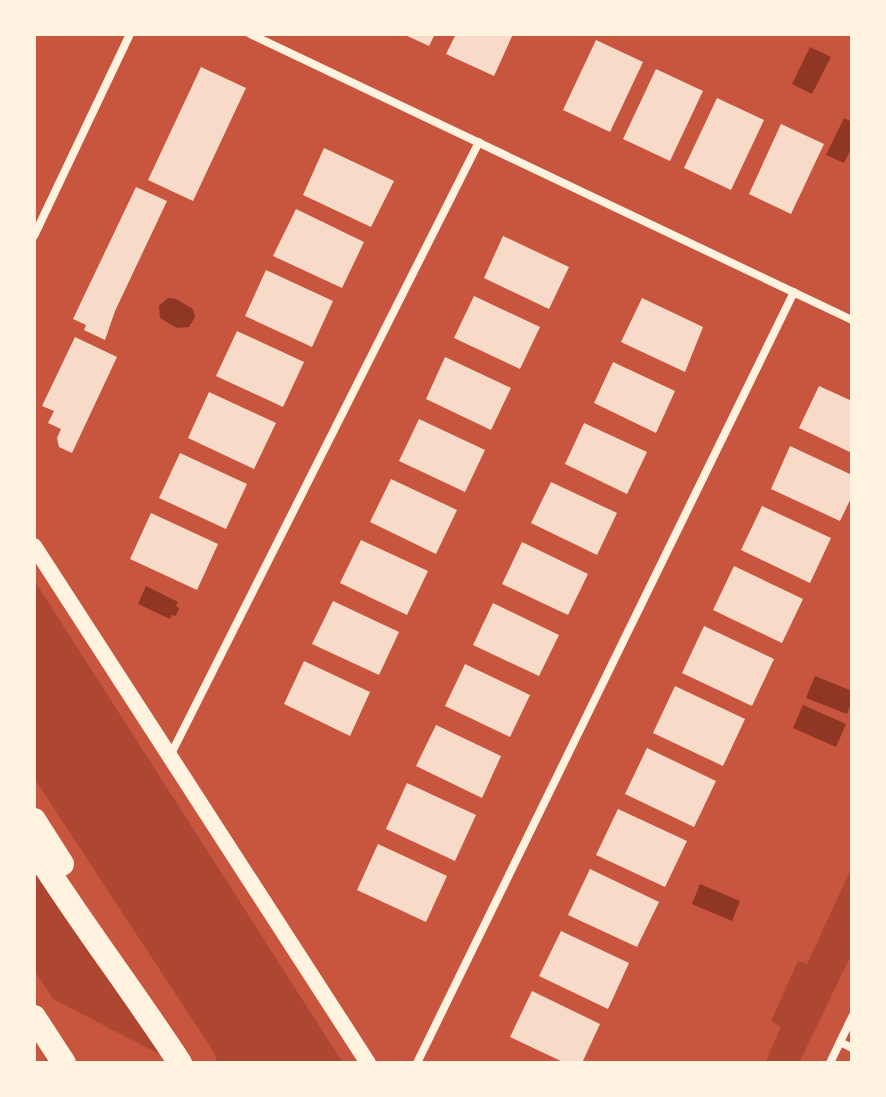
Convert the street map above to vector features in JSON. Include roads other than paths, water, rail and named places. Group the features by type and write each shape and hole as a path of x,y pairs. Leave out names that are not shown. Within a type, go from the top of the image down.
{"highway":[{"path":"34,820 85,900 140,1001"},
{"path":"34,849 71,908 140,1001 180,1063"},
{"path":"34,1017 64,1063"}],"main road":[{"path":"34,546 368,1063"}],"street":[{"path":"34,236 130,34"},
{"path":"250,34 852,320"},
{"path":"170,756 479,142"},
{"path":"417,1063 794,292"},
{"path":"830,1063 852,1017"},
{"path":"840,1042 852,1048"}]}
